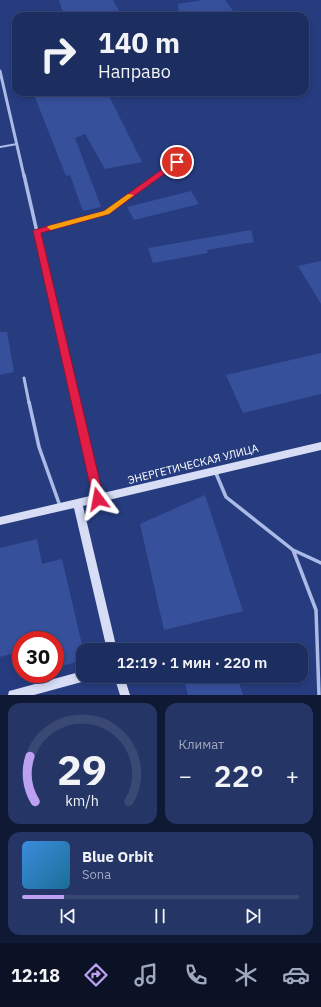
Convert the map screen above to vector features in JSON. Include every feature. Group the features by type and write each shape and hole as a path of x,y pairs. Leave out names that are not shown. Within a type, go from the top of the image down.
{"street":[{"path":"0,71 98,499"},
{"name":"ЭНЕРГЕТИЧЕСКАЯ УЛИЦА","path":"0,521 78,504 215,469 321,446"},
{"path":"78,504 110,643"},
{"path":"13,695 76,678"},
{"path":"121,683 125,695"}],"lane":[{"path":"0,147 17,144"},
{"path":"37,231 106,213 177,162"},
{"path":"24,378 39,447 60,508"},
{"path":"215,469 226,498 293,550 321,562"},
{"path":"293,550 316,610 319,695"}],"building":[{"path":"59,0 113,0 120,12 63,12"},
{"path":"203,0 225,0 234,12 179,12 178,4"},
{"path":"35,96 109,96 142,162 105,169 85,134 75,138 101,207 83,211 70,175 66,176"},
{"path":"191,191 199,204 134,220 127,207"},
{"path":"251,230 254,242 207,250 208,253 153,263 148,248"},
{"path":"321,261 321,304 298,266"},
{"path":"0,332 7,332 14,372 0,375"},
{"path":"321,353 321,394 243,413 226,375"},
{"path":"205,495 243,611 164,630 140,524"},
{"path":"37,539 42,564 62,559 82,643 76,643 76,662 64,665 64,631 12,631 12,654 0,657 0,548"},
{"path":"185,683 239,683 243,695 188,695"}],"slow traffic":[{"path":"51,227 106,213 131,195"}],"route":[{"path":"98,499 37,231 106,213 177,162"}]}
